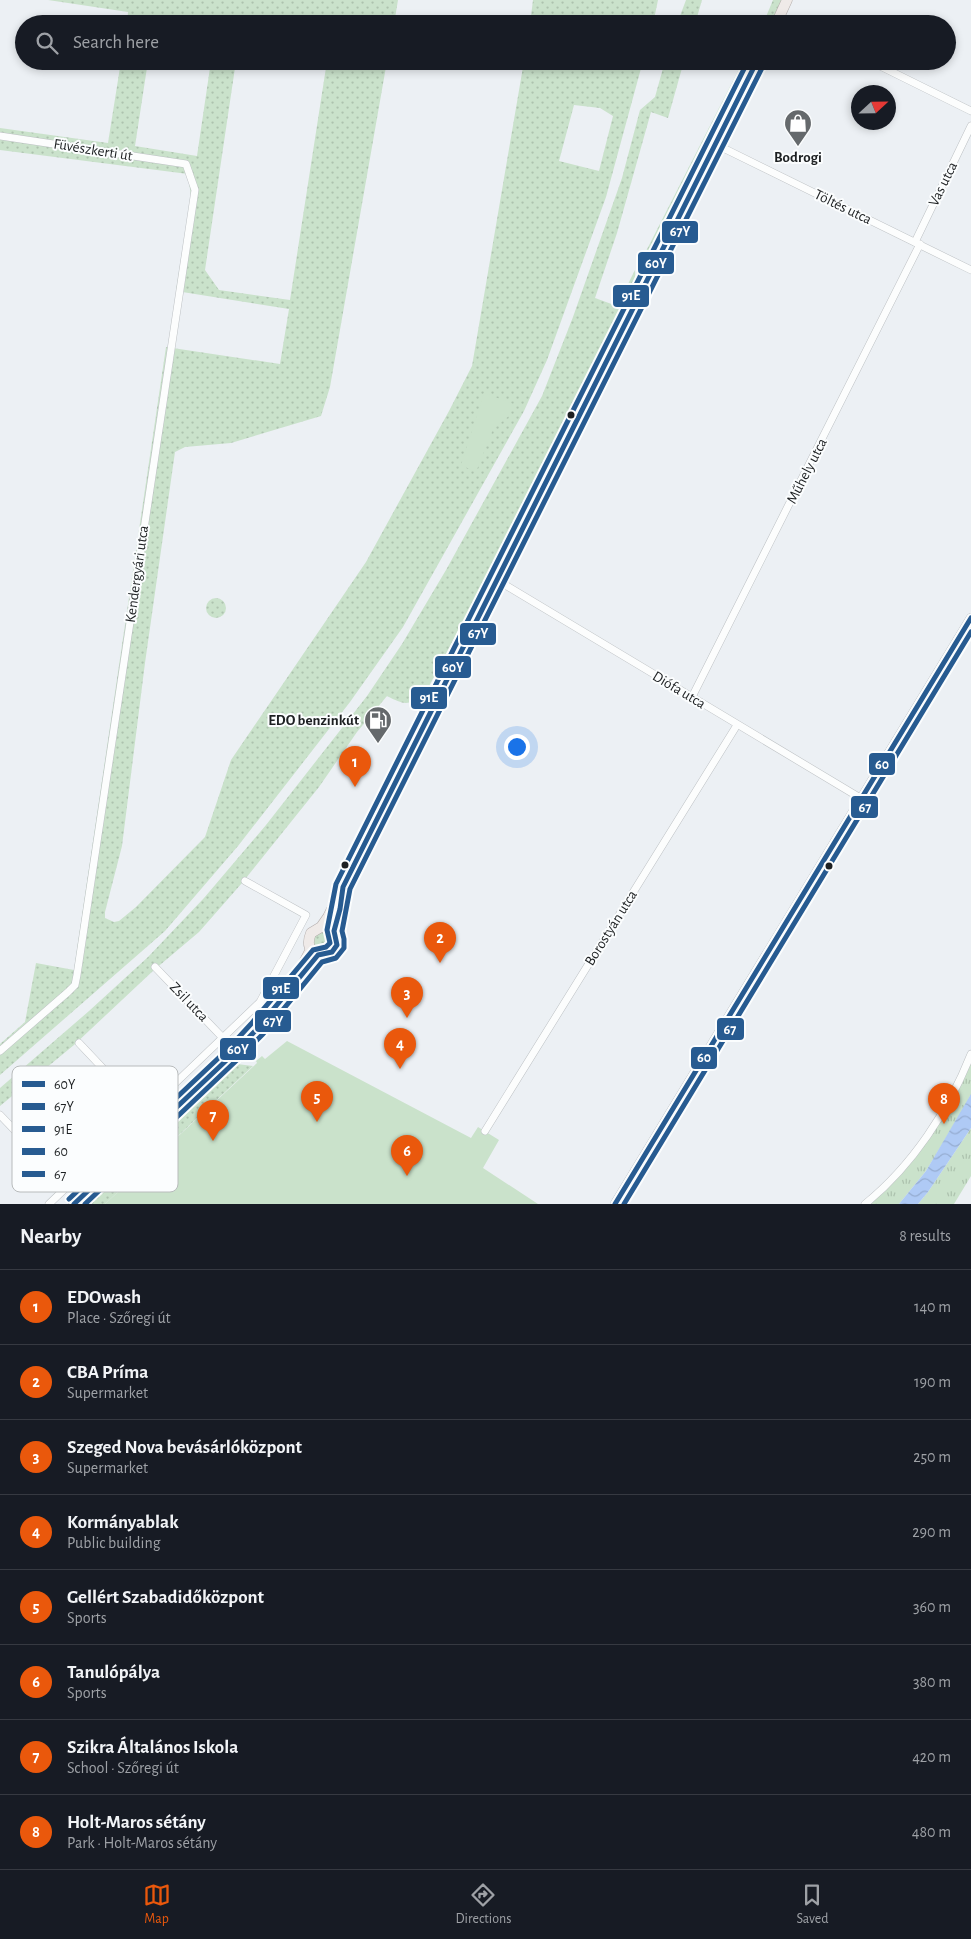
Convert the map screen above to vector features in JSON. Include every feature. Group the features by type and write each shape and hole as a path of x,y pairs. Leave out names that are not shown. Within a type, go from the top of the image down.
{"main road":[{"path":"780,15 787,0"},
{"path":"343,886 340,909 334,931 337,940 335,949 328,954 315,952 308,942 311,933 321,927 328,917 343,886 752,70"},
{"path":"321,927 334,931"},
{"path":"178,1106 232,1055 257,1028 293,984 315,952"},
{"path":"74,1204 87,1192"}],"street":[{"path":"888,70 971,111"},
{"name":"Vas utca","path":"917,243 971,126"},
{"name":"Füvészkerti út","path":"0,136 186,164"},
{"name":"Töltés utca","path":"715,144 971,270"},
{"name":"Kendergyári utca","path":"0,1051 75,985 195,190 186,164"},
{"name":"Műhely utca","path":"692,697 917,243"},
{"name":"Diófa utca","path":"497,580 862,799"},
{"path":"616,1204 971,618"},
{"name":"Borostyán utca","path":"485,1131 737,725"},
{"path":"178,1081 260,1002 306,915 245,881"},
{"name":"Zsil utca","path":"155,967 223,1038"},
{"path":"79,1043 101,1066"},
{"path":"865,1204 900,1171 924,1139 956,1088 971,1054"},
{"path":"0,1115 12,1128"},
{"path":"49,1204 62,1192"}],"green space":[{"path":"48,0 398,0 396,15 128,15 128,12"},
{"path":"533,0 658,0 655,15 531,15"},
{"path":"686,0 702,0 698,15 680,15"},
{"path":"773,0 782,0 774,15 767,15"},
{"path":"120,70 147,70 135,146 197,156 210,70 235,70 205,270 219,290 290,300 326,70 385,70 330,387 321,416 231,443 185,447 175,452 145,663 122,846 105,912 105,918 114,922 119,921 136,907 205,837 231,760 366,562 472,366 522,70 641,70 606,197 547,360 524,411 403,627 350,702 238,846 165,931 0,1075 0,1044 25,1022 36,963 74,970 166,347 280,364 289,309 176,291 191,197 188,174 0,150 0,128 108,143","holes":["574,105 600,108 613,116 599,171 559,161"]},
{"path":"662,70 681,70 668,118 651,112 617,233 595,298 617,306 635,270 636,291 589,383 576,404 567,427 478,605 458,631 427,690 408,703 399,702 387,696 357,732 319,787 242,883 199,932 154,970 74,1045 49,1066 25,1066 148,957 204,898 266,825 367,696 402,644 446,570 542,396 573,317 622,178 640,110 655,97"},
{"path":"738,70 746,70 641,281 639,281 640,263"},
{"path":"484,393 513,404 510,415 493,429 476,472 461,465"},
{"path":"216,598 223,601 226,608 223,615 216,618 209,615 206,608 209,601"},
{"path":"322,932 328,935 331,941 328,947 322,950 316,947 313,941 316,935"},
{"path":"287,1041 471,1138 478,1127 499,1140 483,1168 538,1204 105,1204 118,1192 178,1192 178,1136 257,1063 256,1061 262,1056 265,1059"},
{"path":"971,1054 971,1094 926,1171 899,1204 865,1204 900,1171 944,1109"},
{"path":"237,1064 253,1066 178,1136 178,1119"},
{"path":"12,1078 12,1096 0,1106 0,1088"},
{"path":"971,1128 971,1176 954,1204 918,1204 928,1192"},
{"path":"101,1192 118,1192 105,1204 88,1204"}],"water":[{"path":"971,1094 971,1128 918,1204 899,1204 926,1171"}],"transit line":[{"name":"91E","path":"178,1096 227,1050 313,950 326,947 330,943 327,930 336,884 743,70"},
{"name":"60Y","path":"178,1106 257,1029 318,955 332,952 337,945 334,931 343,887 752,70"},
{"name":"67Y","path":"178,1116 263,1034 322,962 336,958 344,948 342,931 350,889 761,70"},
{"name":"60","path":"615,1204 971,618"},
{"name":"67","path":"624,1204 971,632"},
{"name":"91E","path":"69,1199 76,1192"},
{"name":"60Y","path":"74,1204 87,1192"},
{"name":"67Y","path":"85,1204 98,1192"}],"place":[{"name":"Bodrogi","path":"798,147"},
{"name":"EDO benzinkút","path":"378,744"},
{"name":"EDOwash","path":"355,787"},
{"name":"CBA Príma","path":"440,963"},
{"name":"Szeged Nova bevásárlóközpont","path":"407,1018"},
{"name":"Kormányablak","path":"400,1069"},
{"name":"Gellért Szabadidőközpont","path":"317,1122"},
{"name":"Holt-Maros sétány","path":"944,1124"},
{"name":"Szikra Általános Iskola","path":"213,1141"},
{"name":"Tanulópálya","path":"407,1176"}]}
